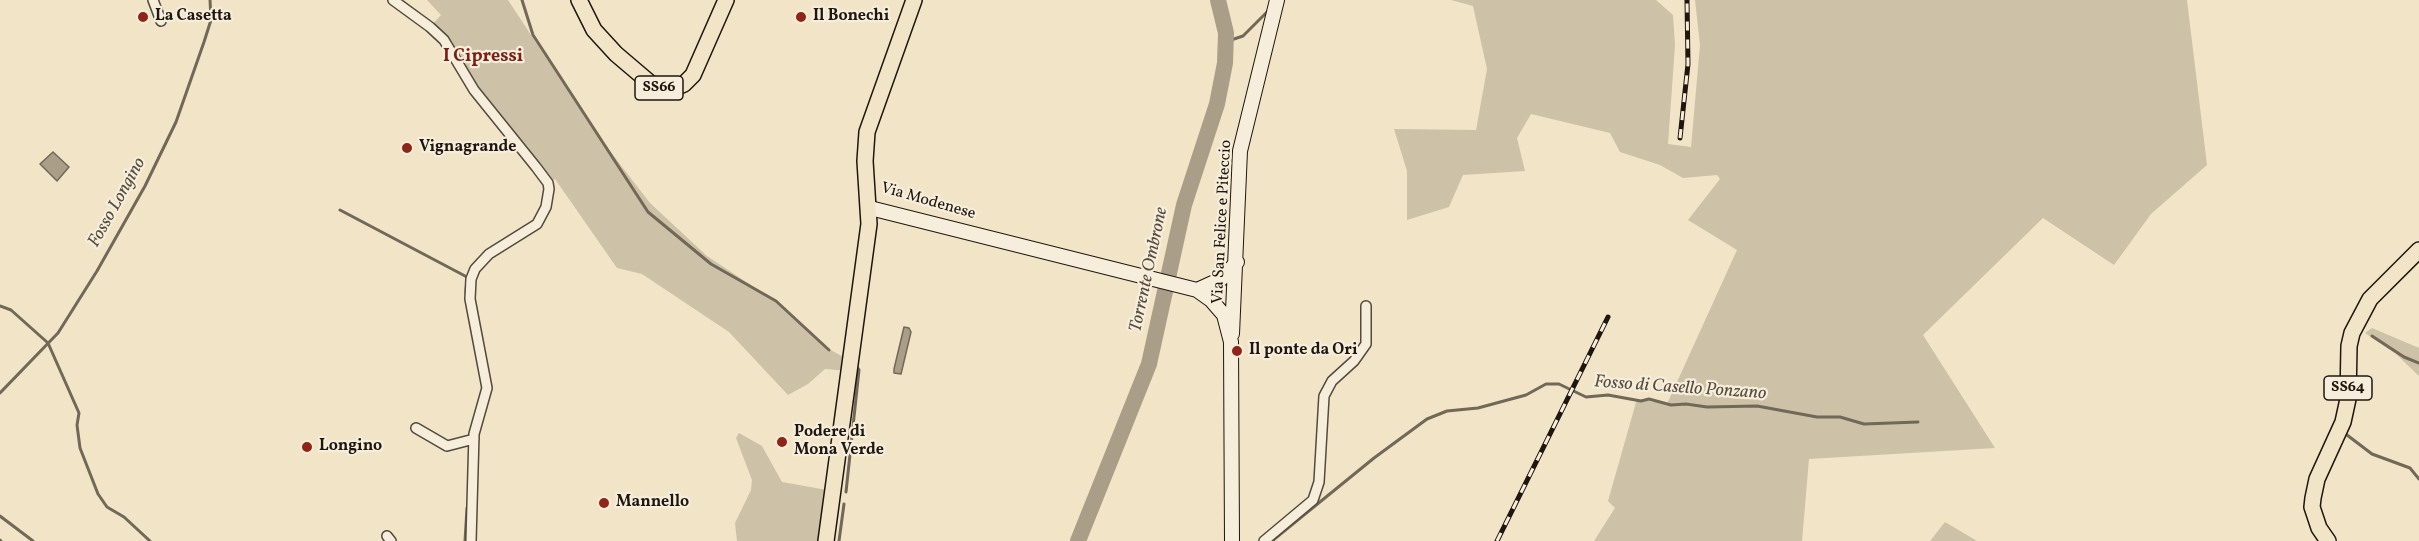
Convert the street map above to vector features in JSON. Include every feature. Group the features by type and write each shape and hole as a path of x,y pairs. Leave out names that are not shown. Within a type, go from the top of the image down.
{"main road":[{"name":"SS66","path":"579,0 594,30 616,54 656,88 670,90 684,84 693,75 726,0"},
{"name":"Via Modenese","path":"870,208 865,161 867,132 914,0"},
{"path":"826,541 870,208"},
{"name":"SS64","path":"2328,541 2319,528 2312,507 2313,498 2317,479 2343,422 2348,399 2352,333 2370,299 2419,250"}],"street":[{"path":"153,0 161,21"},
{"path":"393,0 444,40 474,90 548,183 546,207 537,224 489,254 475,269 471,279 470,299 486,388 474,439 471,541"},
{"name":"Via San Felice e Piteccio","path":"1231,342 1238,262 1240,151 1277,0"},
{"name":"Via Modenese","path":"870,208 1191,289"},
{"path":"1191,289 1221,279 1238,262"},
{"path":"1191,289 1221,310 1231,342 1232,541"},
{"path":"1264,541 1313,500 1319,482 1324,396 1332,381 1354,361 1366,344 1366,306"},
{"path":"416,428 447,446 474,439"}],"shaded area":[{"path":"427,0 508,0 592,128 650,203 707,256 772,299 825,347 851,361 850,371 825,369 808,384 788,395 729,332 642,274 617,268 555,179 548,183 430,27 441,15"},
{"path":"1451,0 1656,0 1673,15 1675,45 1668,144 1691,147 1700,45 1695,0 2187,0 2207,165 2151,214 2114,265 2043,218 1923,335 1995,448 1809,459 1802,541 1594,541 1615,508 1608,501 1637,399 1667,404 1737,250 1688,220 1720,179 1717,175 1683,178 1660,165 1620,152 1610,133 1531,114 1517,138 1525,171 1463,175 1449,207 1407,220 1407,171 1394,129 1476,130 1487,69 1473,6"},
{"path":"53,152 69,167 57,181 40,164"},
{"path":"904,327 909,328 911,332 901,374 894,373 894,369"},
{"path":"2372,328 2419,348 2419,376 2396,354 2365,333"},
{"path":"739,433 762,446 782,482 827,490 820,541 737,541 735,523 751,490 752,480 736,438"},
{"path":"1945,522 1977,541 1930,541"}],"waterway":[{"name":"Fosso Longino","path":"0,393 58,333 97,271 145,186 176,122 204,42 211,20 210,0"},
{"path":"522,0 533,35 648,212 711,264 776,301 829,350"},
{"name":"Torrente Ombrone","path":"1078,541 1149,364 1184,205 1217,104 1225,63 1226,33 1218,0"},
{"path":"1225,42 1243,36 1268,11"},
{"path":"340,210 467,277 466,293"},
{"path":"0,306 11,310 48,343 79,413 77,425 80,448 98,494 107,507 124,517 150,541"},
{"path":"2372,336 2404,357 2419,363"},
{"path":"846,492 859,370 856,366"},
{"name":"Fosso di Casello Ponzano","path":"1272,541 1374,458 1427,419 1447,411 1478,408 1526,395 1546,384 1559,384 1586,397 1608,395 1641,401 1649,399 1671,405 1686,404 1707,407 1757,406 1817,417 1840,417 1864,424 1918,422"},
{"path":"2347,435 2372,454 2410,468 2419,479"},
{"path":"839,541 844,504"},
{"path":"465,541 467,508"},
{"path":"0,516 33,541"}],"railway":[{"path":"1680,138 1688,64 1687,0"},
{"path":"1497,541 1608,317"}],"place":[{"name":"La Casetta","path":"143,17"},
{"name":"Il Bonechi","path":"801,17"},
{"name":"Vignagrande","path":"407,148"},
{"name":"Il ponte da Ori","path":"1237,351"},
{"name":"Podere di Mona Verde","path":"782,442"},
{"name":"Longino","path":"307,447"},
{"name":"Mannello","path":"604,503"}],"district":[{"name":"I Cipressi","path":"483,58"}]}
